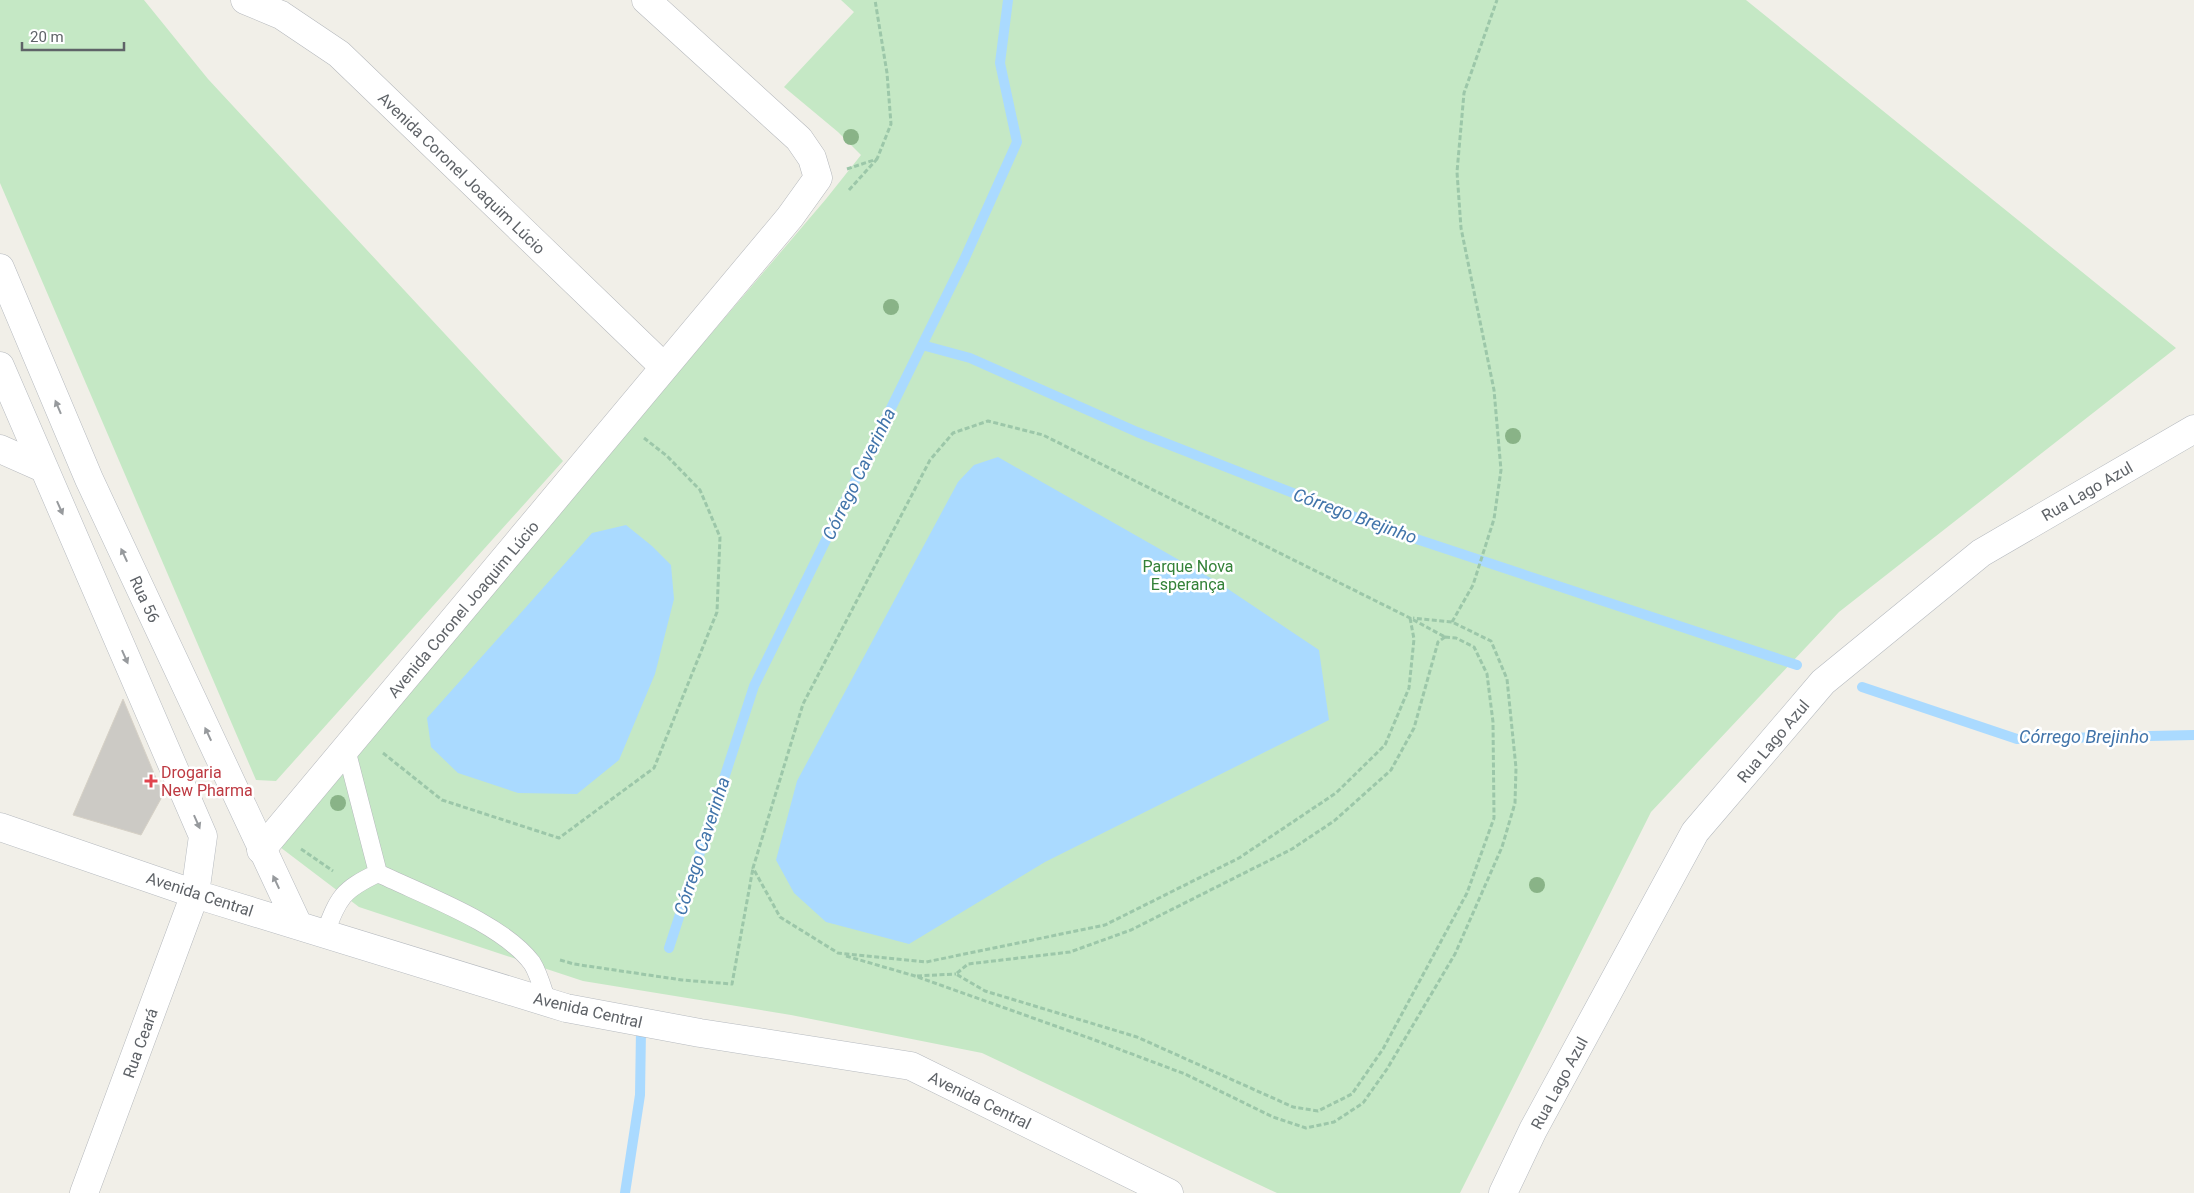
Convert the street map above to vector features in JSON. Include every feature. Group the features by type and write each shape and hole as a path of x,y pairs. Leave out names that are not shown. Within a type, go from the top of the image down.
{"street":[{"name":"Avenida Coronel Joaquim Lúcio","path":"244,0 282,15 340,54 664,367"},
{"path":"646,0 799,140 812,158 818,178"},
{"name":"Avenida Coronel Joaquim Lúcio","path":"261,850 790,217 818,178"},
{"name":"Rua 56","path":"0,268 88,479 261,850 298,925"},
{"path":"0,366 203,836 195,894"},
{"name":"Rua Lago Azul","path":"1504,1193 1533,1130 1695,832 1823,682 1981,553 2194,428"},
{"path":"0,449 43,468"},
{"name":"Avenida Central","path":"0,827 195,894 556,1005 700,1033 910,1066 1169,1193"},
{"name":"Rua Ceará","path":"84,1193 195,894"}],"lane":[{"path":"353,742 378,873"},
{"path":"324,933 337,901 352,886 378,873"},
{"path":"378,873 484,924 517,946 533,965 556,1005"}],"path":[{"path":"818,178 877,159 891,124 887,73 875,0"},
{"path":"1452,622 1473,585 1494,519 1502,470 1494,390 1461,228 1457,172 1464,93 1498,0"},
{"path":"636,974 732,984 752,868 803,704 930,460 953,433 988,422 1044,435 1445,637 1456,638 1474,647 1488,674 1493,722 1494,818 1467,893 1383,1049 1352,1094 1318,1111 1293,1107 1137,1037 985,991 956,974 915,976"},
{"path":"353,742 442,800 559,838 654,768 717,612 720,537 700,490 667,456 640,435"},
{"path":"752,868 780,916 838,954 915,976 1185,1074 1274,1117 1306,1128 1334,1122 1363,1103 1388,1069 1454,954 1502,847 1515,803 1516,768 1507,679 1491,641 1452,622 1410,618"},
{"path":"838,954 926,962 1105,925 1239,858 1336,793 1385,745 1409,688 1414,639 1410,618"},
{"path":"956,974 968,964 1070,952 1131,930 1292,849 1334,821 1391,770 1414,728 1438,642 1445,637"}],"green space":[{"path":"0,0 144,0 208,79 563,461 276,781 256,780 0,183"},
{"name":"Parque Nova Esperança","path":"841,0 1746,0 2176,348 1839,612 1651,812 1460,1193 1277,1193 982,1053 791,1015 583,981 359,907 276,844 826,199 861,155 838,132 784,87 854,12"}],"water":[{"path":"998,457 1216,581 1319,650 1329,720 1045,862 909,944 826,922 794,893 776,860 797,781 958,482 974,465"},
{"path":"626,525 652,546 671,565 674,599 655,674 619,760 577,794 518,793 458,773 431,747 427,718 592,533"}],"building":[{"path":"123,699 163,795 141,835 73,815"}],"waterway":[{"name":"Córrego Caverinha","path":"669,948 754,686 964,260 1017,142 1000,63 1008,0"},
{"name":"Córrego Brejinho","path":"922,345 970,358 1137,432 1380,527 1797,665"},
{"name":"Córrego Brejinho","path":"1862,687 2017,739 2194,735"},
{"name":"Córrego Caverinha","path":"625,1193 640,1095 641,1030"}],"place":[{"name":"Drogaria New Pharma","path":"151,781"}]}
